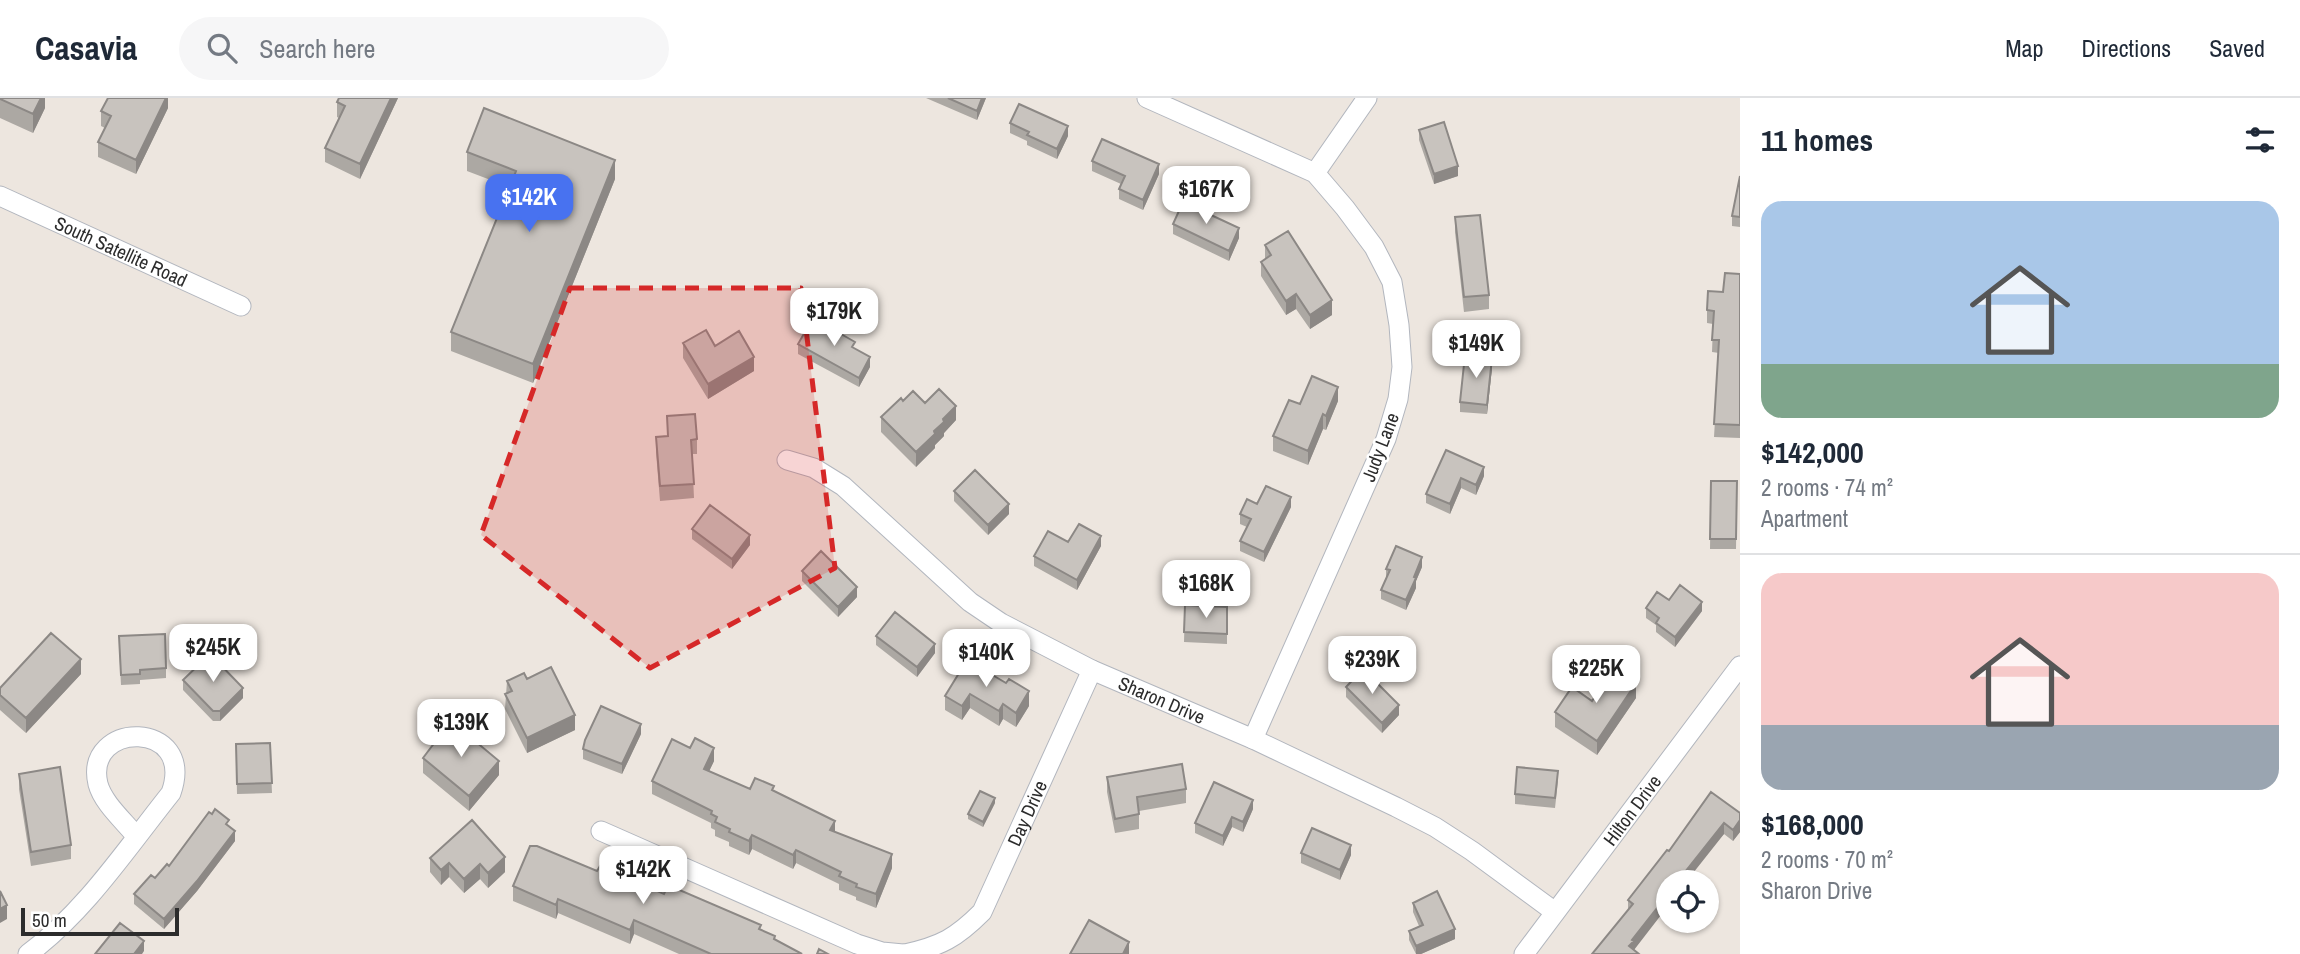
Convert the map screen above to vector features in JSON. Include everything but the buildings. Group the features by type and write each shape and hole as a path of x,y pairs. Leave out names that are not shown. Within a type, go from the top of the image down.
{"street":[{"name":"Judy Lane","path":"1147,98 1315,173 1374,247 1392,282 1402,367 1398,399 1386,439 1253,739"},
{"path":"1315,173 1367,98"},
{"name":"South Satellite Road","path":"0,196 241,306"},
{"name":"Sharon Drive","path":"787,460 814,468 843,486 970,602 1001,623 1092,670 1253,739 1435,827 1555,912"},
{"name":"Hilton Drive","path":"1524,954 1740,666"},
{"name":"Day Drive","path":"904,954 946,942 963,931 982,912 1092,670"},
{"path":"28,954 77,908 136,836 171,793 175,768 171,756 164,746 141,735 128,736 106,749 99,760 97,773 99,786 105,797 136,836"},
{"path":"601,831 857,944 882,952 904,954"}],"highlighted area":[{"path":"570,288 801,288 835,568 650,668 481,535"}]}
